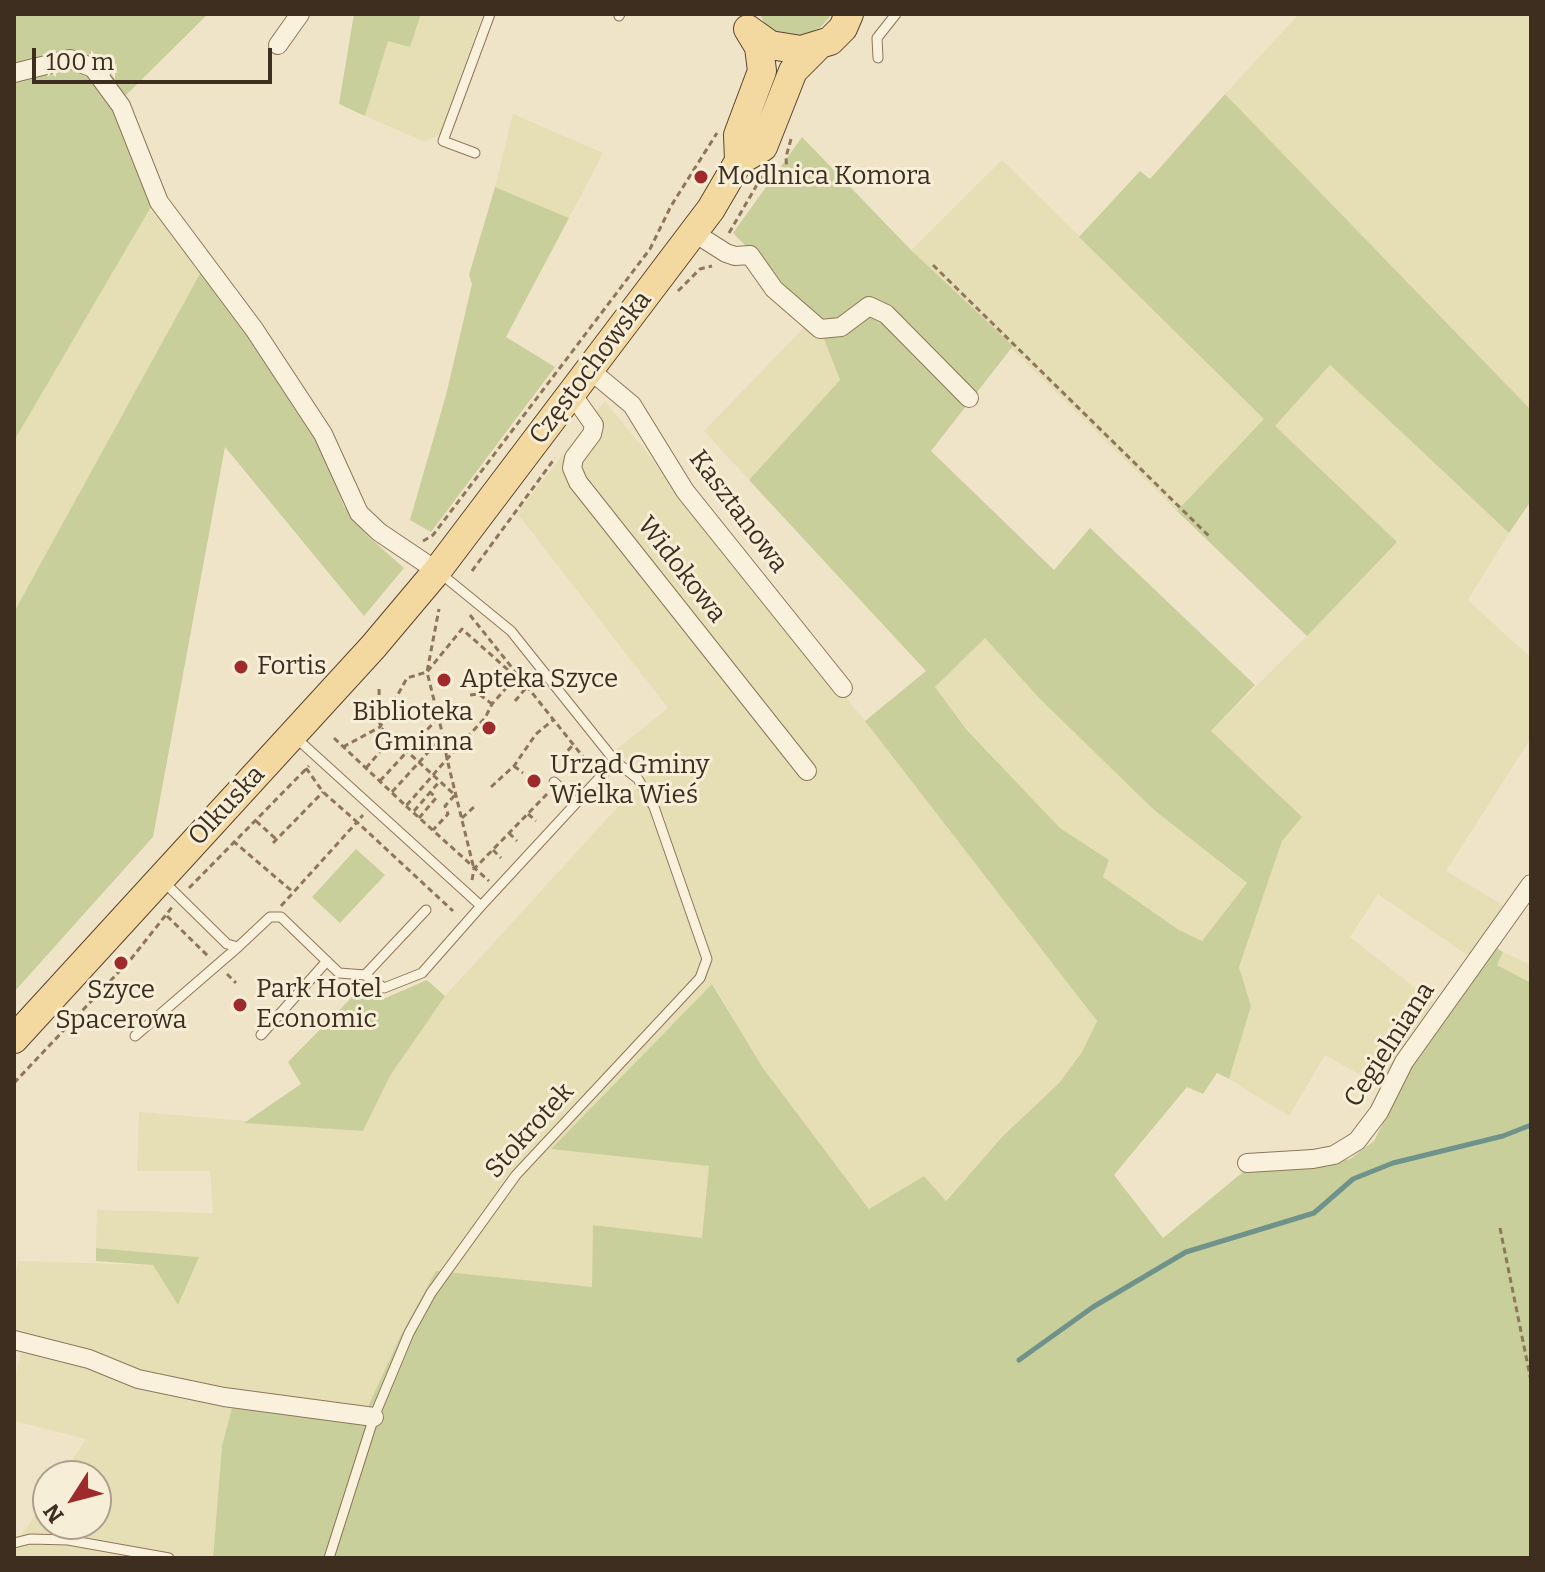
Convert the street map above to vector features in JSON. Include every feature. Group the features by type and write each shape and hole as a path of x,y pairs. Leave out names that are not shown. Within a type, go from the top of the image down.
{"main road":[{"name":"Częstochowska","path":"437,571 693,232 739,161 763,147 793,71 816,48 837,34 849,14"},
{"name":"Częstochowska","path":"739,161 738,135 762,71 759,47 746,21"},
{"path":"746,21 780,49 816,48"},
{"name":"Olkuska","path":"14,1039 170,888 293,735 437,571"}],"street":[{"path":"278,45 300,14"},
{"path":"14,73 70,59 93,68 121,106 159,202 254,329 323,434 359,513 379,532 437,571"},
{"path":"693,232 726,253 750,255 774,289 820,329 841,327 869,306 886,314 969,398"},
{"name":"Kasztanowa","path":"590,370 632,405 685,491 843,688"},
{"name":"Widokowa","path":"572,394 594,425 592,434 574,458 572,468 578,482 807,771"},
{"name":"Cegielniana","path":"1247,1163 1334,1155 1357,1141 1379,1112 1404,1062 1432,1020 1531,884"},
{"path":"14,1340 89,1359 138,1379 224,1397 374,1417"}],"lane":[{"path":"475,153 443,141 490,14"},
{"path":"878,58 877,38 896,14"},
{"path":"135,1036 270,917 281,917 339,973 365,975 384,988 422,973 615,761 511,631 437,571"},
{"path":"293,735 481,906"},
{"name":"Stokrotek","path":"329,1558 374,1417 416,1319 501,1195 700,978 706,967 703,943 654,807 638,779 615,761"},
{"path":"554,782 576,803"},
{"path":"170,888 227,944 238,947"},
{"path":"365,975 426,910"},
{"path":"261,1035 327,961"},
{"path":"14,1543 30,1539 68,1540 169,1558"}],"path":[{"path":"413,541 433,535 650,249 671,206 719,130"},
{"path":"794,131 786,157 787,173 794,176"},
{"path":"933,265 1211,538"},
{"path":"461,604 516,677 600,777"},
{"path":"306,768 323,792 452,910 471,885 474,869 427,672 439,609"},
{"path":"343,747 380,727 407,678 427,672 462,629 516,677"},
{"path":"479,655 484,650"},
{"path":"406,806 485,718 492,704 516,677"},
{"path":"479,686 479,694"},
{"path":"515,701 526,688"},
{"path":"379,689 380,727 391,739 408,749 455,795"},
{"path":"470,695 479,694 492,704"},
{"path":"380,781 438,718"},
{"path":"491,787 514,766 536,734 553,720"},
{"path":"392,793 443,736"},
{"path":"334,738 498,888"},
{"path":"366,768 391,739"},
{"path":"561,758 573,745"},
{"path":"14,1083 131,959 166,915 170,888 256,821 312,763"},
{"path":"514,766 523,773"},
{"path":"413,812 440,781"},
{"path":"381,795 388,789"},
{"path":"256,821 275,842 323,792"},
{"path":"430,792 445,806 448,814 433,830"},
{"path":"474,869 528,814 544,793 555,799"},
{"path":"445,806 455,795"},
{"path":"419,818 436,798"},
{"path":"462,818 474,807"},
{"path":"270,917 367,811"},
{"path":"528,814 536,821"},
{"path":"509,833 517,841"},
{"path":"233,841 293,892"},
{"path":"493,850 501,858"},
{"path":"166,915 236,983"},
{"path":"1500,1228 1531,1381"}],"shaded area":[{"path":"421,14 483,14 440,134 425,142 365,116 388,40 410,47"},
{"path":"1299,14 1531,14 1531,410 1225,94"},
{"path":"513,114 603,153 569,218 495,187"},
{"path":"1002,160 1265,419 1177,511 911,250"},
{"path":"155,200 203,268 14,612 14,441"},
{"path":"815,316 840,380 749,480 704,431"},
{"path":"1330,365 1509,533 1468,600 1531,658 1531,738 1446,871 1509,909 1473,959 1378,894 1350,937 1437,1005 1383,1088 1325,1055 1289,1116 1229,1079 1251,1006 1239,967 1282,841 1211,731 1307,636 1275,426"},
{"path":"605,401 865,721 1097,1021 1082,1052 1059,1083 1002,1137 945,1201 924,1176 869,1209 763,1068 713,984 552,1148 710,1166 702,1239 594,1225 592,1288 401,1335 367,1409 222,1446 213,1558 14,1558 14,1545 32,1520 32,1540 112,1540 112,1460 72,1460 86,1439 14,1421 14,1381 25,1337 14,1335 14,1286 18,1261 153,1265 178,1304 198,1257 96,1248 97,1210 213,1213 210,1171 137,1171 139,1112 363,1131 390,1076 445,996 647,775 616,750 668,708 517,513"},
{"path":"985,637 1039,698 1154,810 1247,883 1202,941 1179,930 1103,877 1109,860 1060,828 967,729 935,687"},
{"path":"1503,952 1531,965 1531,983 1496,965"}],"green space":[{"path":"14,14 208,14 116,105 155,200 14,441"},
{"path":"354,14 421,14 410,47 388,41 365,116 339,104"},
{"path":"760,14 832,14 821,27 798,38 784,39 766,27"},
{"path":"1225,94 1531,410 1531,501 1509,533 1330,365 1275,426 1397,542 1307,636 1177,511 1264,419 1079,237 1140,171 1150,179"},
{"path":"802,137 911,250 1013,346 931,451 1054,570 1090,528 1255,685 1211,731 1302,817 1282,841 1239,967 1251,1006 1229,1079 1217,1073 1203,1094 1187,1087 1114,1175 1163,1238 1243,1172 1308,1168 1350,1159 1374,1141 1412,1063 1497,948 1503,952 1497,965 1531,983 1531,1558 213,1558 222,1446 237,1389 367,1409 401,1335 436,1271 592,1287 593,1225 702,1238 709,1166 551,1149 712,984 763,1068 869,1209 924,1176 946,1201 1002,1137 1059,1083 1082,1052 1097,1021 865,721 926,671 749,480 840,380 815,316 733,233","holes":["985,638 1039,698 1154,810 1247,883 1202,941 1179,930 1103,877 1109,860 1060,828 967,730 935,687"]},
{"path":"495,187 569,218 506,337 555,367 431,532 410,520 446,395 472,284 469,275"},
{"path":"203,268 296,403 325,457 344,506 368,536 404,568 364,616 225,447 153,837 14,992 14,612"},
{"path":"356,849 385,875 340,923 312,897"},
{"path":"427,980 445,996 390,1076 363,1131 244,1123 301,1084 288,1062 356,993 383,999"},
{"path":"96,1248 199,1257 178,1305 153,1265 96,1261"}],"waterway":[{"path":"1019,1360 1093,1307 1186,1252 1314,1213 1353,1179 1393,1163 1503,1136 1531,1125"}],"place":[{"name":"Modlnica Komora","path":"701,177"},
{"name":"Fortis","path":"241,667"},
{"name":"Apteka Szyce","path":"444,680"},
{"name":"Biblioteka Gminna","path":"489,728"},
{"name":"Urząd Gminy Wielka Wieś","path":"534,781"},
{"name":"Szyce Spacerowa","path":"121,963"},
{"name":"Park Hotel Economic","path":"240,1005"}]}
